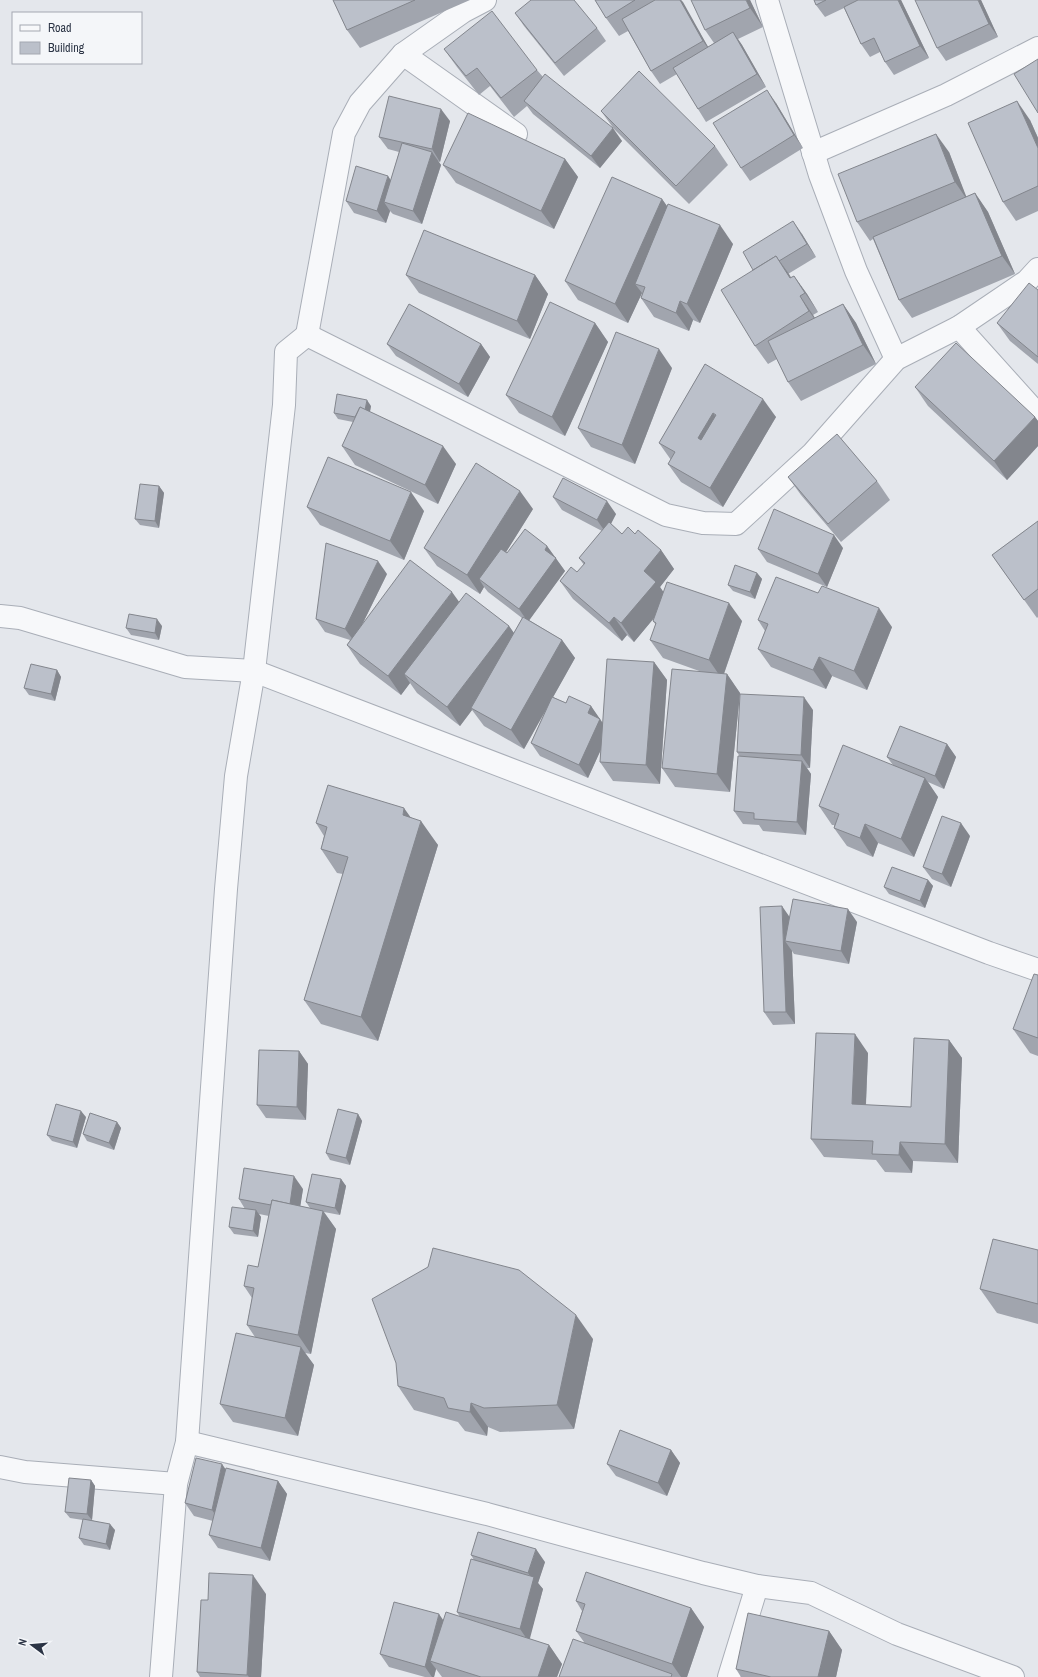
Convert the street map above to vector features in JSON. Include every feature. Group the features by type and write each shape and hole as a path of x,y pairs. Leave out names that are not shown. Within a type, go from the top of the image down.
{"street":[{"path":"161,1677 176,1484 188,1442 226,889 236,776 254,671 284,405 286,352 308,335 344,133 360,103 403,54 464,11 485,0"},
{"path":"767,0 820,175 856,271 896,359"},
{"path":"813,153 946,95 1038,48"},
{"path":"403,54 516,134"},
{"path":"308,335 666,515 703,523 736,524 813,453 896,359 959,327 1027,281 1038,269"},
{"path":"959,327 1038,415"},
{"path":"0,616 20,618 185,667 254,671 989,953 1038,970"},
{"path":"188,1442 487,1514 703,1573 757,1586 811,1593 897,1634 1013,1677"},
{"path":"0,1467 25,1472 176,1484"},
{"path":"729,1677 757,1586"}],"building":[{"path":"333,0 415,0 347,30"},
{"path":"531,0 574,0 597,28 555,63 515,13"},
{"path":"595,0 635,0 606,18"},
{"path":"655,0 680,0 703,41 651,71 622,19"},
{"path":"691,0 746,0 750,8 705,30"},
{"path":"814,0 826,0 816,5"},
{"path":"858,0 898,0 920,46 885,62 874,38 861,44 844,7"},
{"path":"915,0 978,0 989,24 937,48"},
{"path":"492,11 537,70 501,98 477,68 466,76 444,49"},
{"path":"733,32 757,74 698,109 673,68"},
{"path":"1038,59 1038,113 1014,74"},
{"path":"639,71 715,146 676,186 601,111"},
{"path":"545,74 613,128 591,156 524,101"},
{"path":"767,90 794,135 741,168 713,123"},
{"path":"389,96 441,109 432,149 379,137"},
{"path":"1017,101 1038,148 1038,186 1003,202 968,123"},
{"path":"468,113 565,159 541,211 443,165"},
{"path":"936,134 955,182 857,222 838,174"},
{"path":"402,143 432,152 413,211 384,202"},
{"path":"356,166 388,176 377,211 346,201"},
{"path":"612,177 662,199 615,304 565,281"},
{"path":"975,193 1002,256 899,300 873,237"},
{"path":"668,204 720,225 687,304 680,301 676,313 641,298 645,287 635,284"},
{"path":"793,221 807,244 779,261 776,256 753,270 743,252"},
{"path":"424,230 535,275 517,321 406,275"},
{"path":"776,256 790,278 794,276 805,293 800,296 809,311 755,346 721,290"},
{"path":"1029,283 1038,290 1038,357 997,323"},
{"path":"550,302 595,323 552,417 506,395"},
{"path":"409,304 481,344 459,384 387,344"},
{"path":"843,304 863,345 788,382 768,341"},
{"path":"616,332 659,349 622,445 578,428"},
{"path":"956,343 1035,417 994,461 915,387"},
{"path":"705,364 763,399 710,488 668,464 675,452 659,443","holes":["713,413 716,415 701,440 698,438"]},
{"path":"337,394 367,400 365,410 360,407 355,417 334,413"},
{"path":"360,407 443,446 425,485 342,446"},
{"path":"837,434 877,481 828,524 788,477"},
{"path":"328,457 411,492 390,541 307,507"},
{"path":"476,463 520,491 467,575 424,548"},
{"path":"563,478 607,501 597,520 553,497"},
{"path":"140,484 159,486 155,521 135,519"},
{"path":"774,509 834,535 818,574 758,549"},
{"path":"1038,521 1038,589 1024,600 992,555"},
{"path":"609,522 622,534 628,527 635,534 638,530 661,550 644,571 656,582 621,623 614,617 609,623 560,581 571,567 577,572 585,563 579,558"},
{"path":"525,529 547,546 545,550 556,558 519,609 479,579 501,549 507,553"},
{"path":"326,543 378,561 345,629 316,619"},
{"path":"410,560 452,592 388,676 347,645"},
{"path":"735,565 757,573 750,592 728,585"},
{"path":"776,577 818,593 822,586 879,608 854,671 819,657 813,670 758,649 768,624 758,620"},
{"path":"667,582 729,603 709,660 650,640 656,623 653,621"},
{"path":"466,593 509,626 447,707 404,674"},
{"path":"129,614 157,619 155,633 126,628"},
{"path":"523,617 562,640 511,730 471,708"},
{"path":"607,659 654,662 646,765 600,762"},
{"path":"31,664 57,670 51,694 24,688"},
{"path":"672,669 727,674 717,774 662,768"},
{"path":"740,694 804,697 801,755 737,752"},
{"path":"569,696 591,706 588,713 600,719 579,765 531,743 552,697 566,703"},
{"path":"900,726 947,744 935,776 887,757"},
{"path":"843,745 925,778 901,839 865,824 860,838 834,828 839,814 819,806"},
{"path":"738,756 802,761 797,822 754,819 754,813 734,811"},
{"path":"328,785 404,808 403,815 421,821 361,1017 304,1000 348,857 321,849 327,827 316,823"},
{"path":"942,816 961,823 942,874 923,867"},
{"path":"892,867 928,880 920,901 884,887"},
{"path":"793,899 848,909 841,951 785,941"},
{"path":"782,906 786,1012 764,1012 760,907"},
{"path":"1034,974 1038,975 1038,1038 1013,1029"},
{"path":"816,1033 855,1034 852,1104 911,1107 914,1038 949,1040 945,1144 900,1142 899,1155 872,1154 873,1141 811,1139"},
{"path":"259,1050 299,1051 297,1107 257,1105"},
{"path":"56,1104 81,1111 73,1142 47,1135"},
{"path":"338,1109 358,1114 346,1158 326,1153"},
{"path":"90,1113 117,1122 109,1143 83,1134"},
{"path":"244,1168 294,1176 290,1204 272,1200 271,1205 239,1199"},
{"path":"312,1174 341,1179 335,1208 306,1202"},
{"path":"272,1200 323,1211 298,1335 247,1325 254,1288 244,1286 248,1265 258,1267"},
{"path":"232,1207 256,1210 253,1231 229,1227"},
{"path":"993,1239 1038,1250 1038,1304 980,1289"},
{"path":"433,1248 519,1270 576,1315 557,1405 484,1408 471,1403 470,1412 448,1408 444,1398 398,1386 396,1363 372,1299 428,1267"},
{"path":"236,1333 301,1347 285,1418 220,1404"},
{"path":"620,1430 671,1450 658,1483 607,1464"},
{"path":"196,1458 222,1464 212,1510 185,1503"},
{"path":"226,1468 278,1481 261,1548 209,1535"},
{"path":"69,1478 91,1480 87,1514 65,1512"},
{"path":"83,1519 110,1524 106,1544 79,1538"},
{"path":"478,1532 536,1549 528,1573 471,1555"},
{"path":"471,1559 534,1577 520,1629 457,1612"},
{"path":"586,1572 691,1608 672,1664 576,1631 585,1604 576,1601"},
{"path":"209,1573 253,1575 247,1675 197,1672 201,1600 208,1600"},
{"path":"394,1602 439,1614 425,1667 380,1654"},
{"path":"446,1612 549,1645 538,1677 481,1677 430,1661"},
{"path":"748,1613 829,1631 818,1677 771,1677 736,1669"},
{"path":"573,1639 672,1674 671,1677 559,1677"}]}
